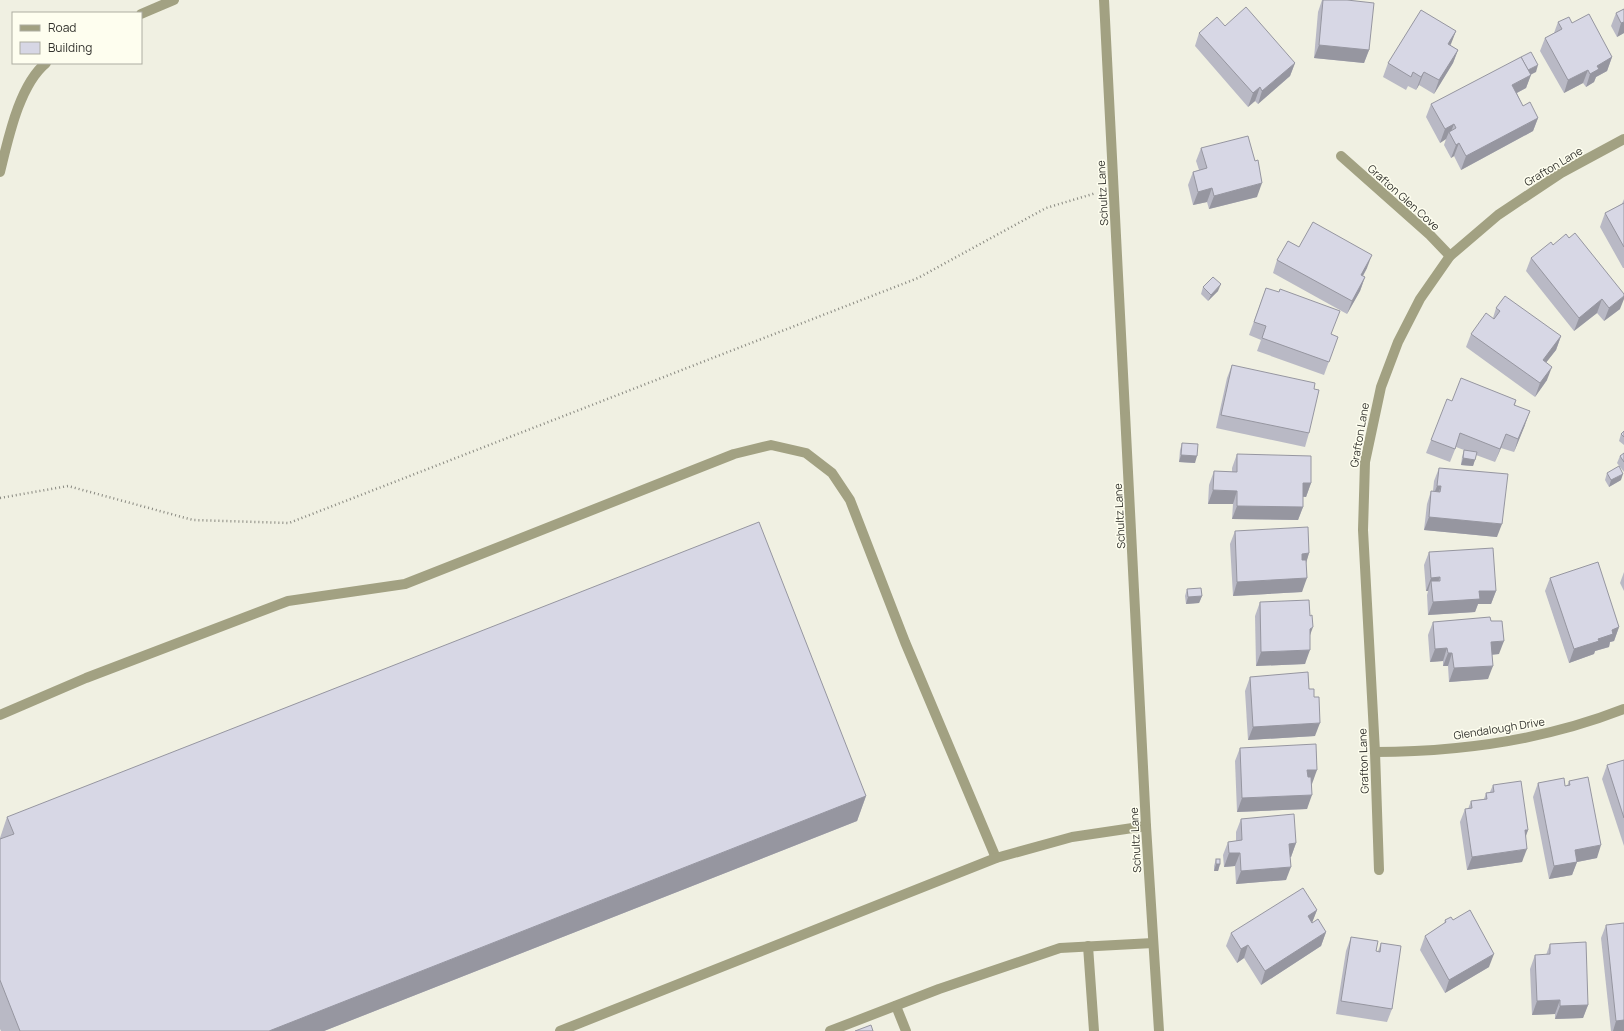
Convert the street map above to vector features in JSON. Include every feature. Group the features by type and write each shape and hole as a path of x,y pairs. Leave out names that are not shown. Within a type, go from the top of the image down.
{"street":[{"path":"142,14 174,0"},
{"name":"Schultz Lane","path":"1104,0 1146,826 1159,1031"},
{"path":"0,172 14,119 36,71 45,64"},
{"name":"Grafton Lane","path":"1379,870 1375,752 1363,530 1365,462 1381,387 1398,342 1420,299 1450,256 1498,215 1561,173 1624,139"},
{"name":"Grafton Glen Cove","path":"1341,156 1430,236 1450,256"},
{"path":"0,715 86,678 288,601 405,584 734,454 771,445 806,453 832,473 850,500 905,642 996,858"},
{"name":"Glendalough Drive","path":"1375,752 1404,752 1483,745 1537,736 1598,720 1624,709"},
{"path":"560,1031 996,858 1072,837 1146,826"},
{"path":"830,1031 1060,948 1153,943"},
{"path":"1088,946 1094,1031"},
{"path":"896,1006 906,1031"}],"path":[{"path":"0,498 68,486 193,520 289,523 918,278 1046,208 1114,188"}],"building":[{"path":"1323,0 1347,0 1374,3 1369,50 1319,45"},
{"path":"1246,7 1295,63 1262,91 1260,87 1253,93 1199,33 1217,17 1225,26"},
{"path":"1624,9 1624,22 1621,23 1616,13"},
{"path":"1421,10 1456,31 1448,44 1458,50 1439,80 1424,72 1421,77 1413,72 1411,77 1388,63"},
{"path":"1589,14 1612,57 1597,66 1599,69 1590,74 1588,70 1568,80 1545,38 1562,29 1558,22 1569,17 1572,23"},
{"path":"1531,52 1538,65 1528,70 1521,57"},
{"path":"1521,57 1531,75 1512,85 1523,106 1530,102 1538,118 1466,156 1459,143 1456,145 1449,132 1456,128 1454,124 1445,129 1431,104"},
{"path":"1248,136 1255,161 1258,160 1262,183 1214,196 1212,188 1198,192 1193,172 1207,168 1201,148"},
{"path":"1624,203 1624,247 1605,213"},
{"path":"1313,222 1372,255 1361,275 1365,277 1352,301 1277,260 1288,241 1299,247"},
{"path":"1575,233 1624,294 1624,296 1609,308 1602,299 1579,318 1531,258 1551,242 1553,245 1566,234 1569,238"},
{"path":"1213,277 1221,284 1211,295 1203,287"},
{"path":"1266,288 1279,292 1280,289 1340,311 1331,334 1338,337 1329,362 1262,338 1266,326 1254,322"},
{"path":"1505,296 1561,336 1543,360 1552,367 1540,383 1471,334 1486,313 1494,319 1500,311 1496,308"},
{"path":"1232,365 1315,383 1314,389 1319,390 1309,433 1221,415"},
{"path":"1461,378 1516,400 1514,405 1530,411 1518,439 1506,434 1500,449 1460,433 1455,449 1431,440 1447,399 1452,401"},
{"path":"1182,443 1198,444 1197,456 1181,455"},
{"path":"1464,450 1477,452 1475,460 1463,458"},
{"path":"1624,453 1624,462 1620,456"},
{"path":"1237,454 1311,456 1311,483 1303,483 1303,507 1237,506 1237,491 1213,490 1214,471 1237,472"},
{"path":"1619,466 1623,474 1611,480 1607,473"},
{"path":"1439,468 1508,474 1502,524 1429,517 1431,491 1440,492 1441,486 1437,486"},
{"path":"759,522 866,796 269,1031 20,1031 0,980 0,839 14,834 7,817"},
{"path":"1308,527 1309,553 1302,554 1302,560 1306,560 1307,578 1237,582 1235,531"},
{"path":"1493,548 1496,591 1479,591 1480,599 1433,602 1431,581 1440,581 1440,577 1431,578 1429,552"},
{"path":"1598,562 1619,627 1612,630 1613,634 1598,639 1599,641 1574,649 1550,578"},
{"path":"1201,588 1202,596 1188,597 1187,589"},
{"path":"1309,600 1310,616 1312,615 1313,627 1310,629 1310,650 1261,652 1260,602"},
{"path":"1490,617 1491,621 1502,621 1504,641 1491,642 1493,666 1454,668 1452,653 1448,653 1447,648 1435,649 1433,622"},
{"path":"1308,672 1309,689 1314,689 1314,697 1319,697 1320,723 1253,727 1250,677"},
{"path":"1316,744 1317,770 1307,770 1308,777 1311,777 1312,795 1242,798 1240,748"},
{"path":"1624,760 1624,818 1607,765"},
{"path":"1588,777 1601,845 1575,850 1577,862 1554,866 1538,783 1564,778 1565,786 1570,785 1569,781"},
{"path":"1521,781 1528,830 1525,830 1527,849 1472,857 1465,809 1472,808 1471,801 1487,799 1486,793 1494,792 1493,785"},
{"path":"1294,814 1296,843 1289,844 1291,867 1241,871 1240,853 1229,853 1228,842 1242,840 1241,819"},
{"path":"1216,859 1220,859 1220,864 1216,864"},
{"path":"1303,888 1317,910 1308,916 1312,923 1318,919 1326,932 1265,971 1248,945 1241,949 1231,933"},
{"path":"1470,910 1494,954 1449,980 1425,936 1446,922 1445,920 1451,917 1453,920"},
{"path":"1624,923 1624,1020 1616,1021 1606,925"},
{"path":"1351,937 1378,941 1376,951 1380,952 1381,943 1401,946 1392,1009 1341,1001"},
{"path":"1586,942 1588,1005 1560,1006 1560,1000 1537,1001 1535,955 1550,954 1550,944"},
{"path":"871,1025 873,1031 855,1031"}]}
